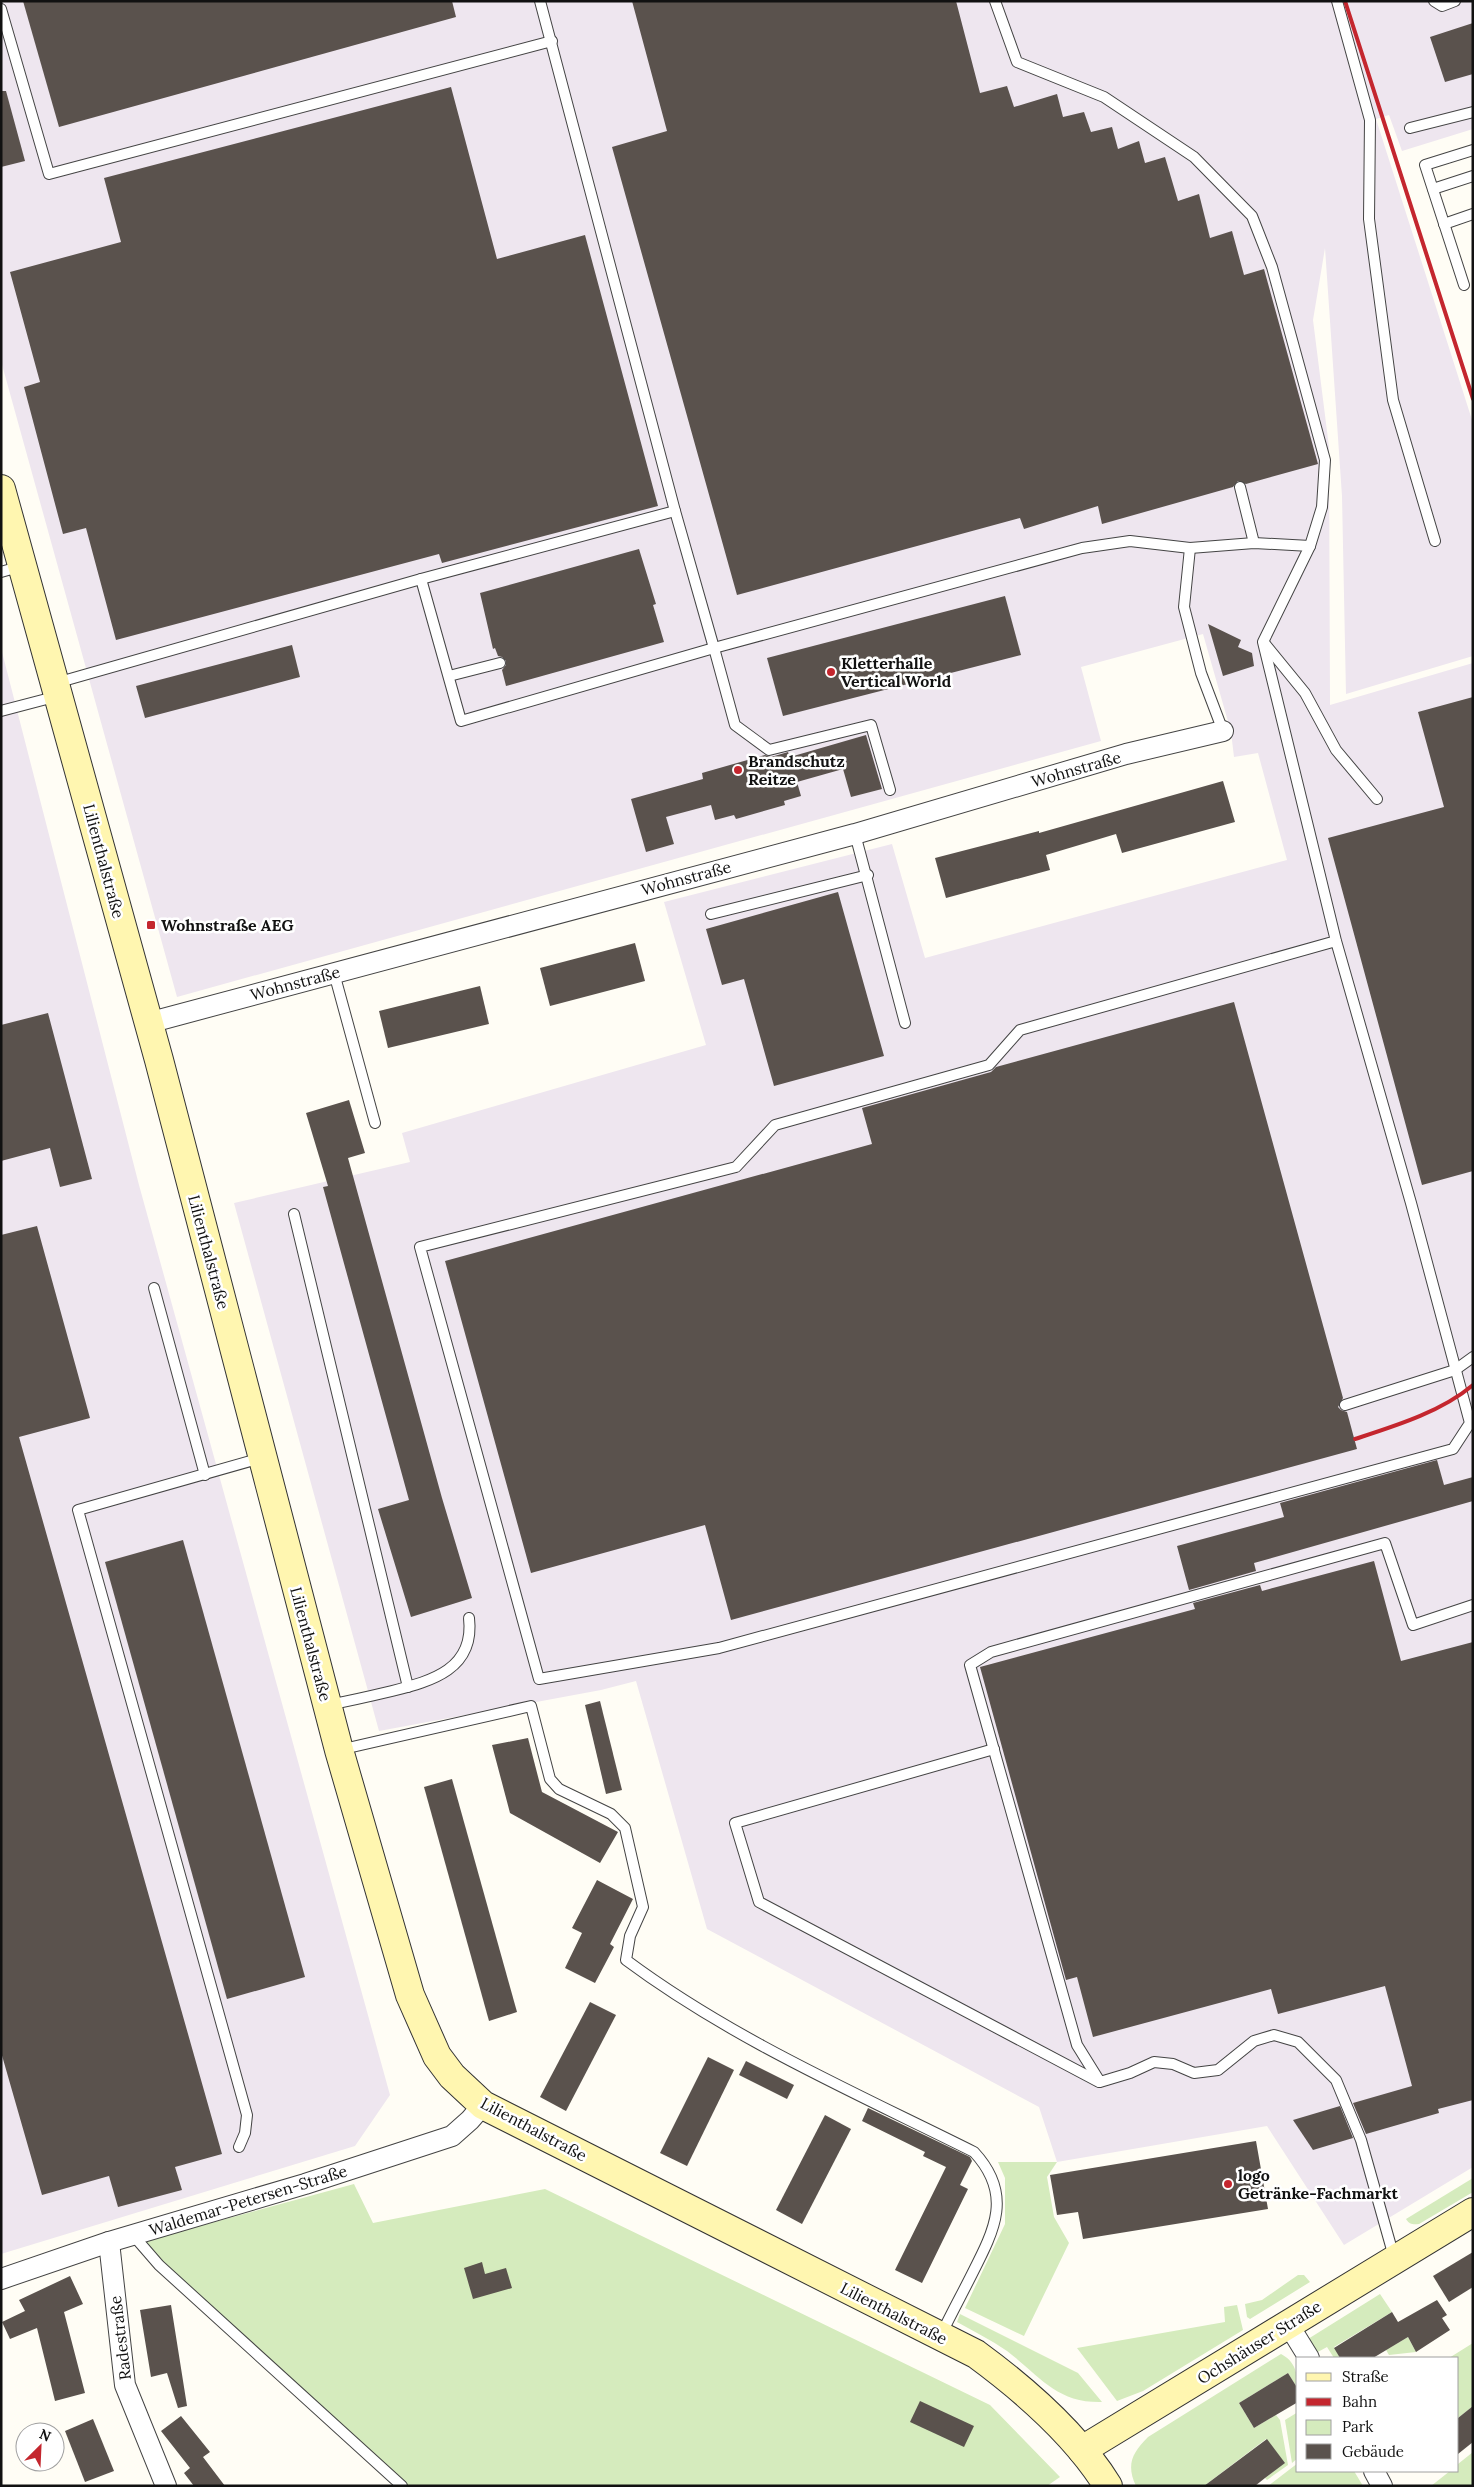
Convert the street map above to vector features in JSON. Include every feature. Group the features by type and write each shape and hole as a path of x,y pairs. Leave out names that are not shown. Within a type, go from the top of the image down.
{"main road":[{"name":"Lilienthalstraße","path":"1,489 12,558 57,690 148,1024 339,1750 410,1995 420,2023 437,2056 452,2076 483,2105 976,2354 1014,2382 1082,2450"},
{"name":"Ochshäuser Straße","path":"1082,2450 1473,2212"},
{"path":"1082,2450 1102,2483"}],"street":[{"name":"Wohnstraße","path":"148,1024 855,834 1126,754 1223,731"},
{"name":"Waldemar-Petersen-Straße","path":"1,2279 109,2242 304,2184 452,2136 483,2105"},
{"name":"Radestraße","path":"109,2242 125,2385 166,2486"},
{"path":"1288,2324 1308,2357"},
{"path":"1375,2472 1382,2486"}],"lane":[{"path":"540,1 675,511 735,725 769,750 871,725 890,790"},
{"path":"995,1 1017,62 1104,97 1194,156 1252,216 1272,267 1325,460 1322,507 1310,546 1263,642 1336,941 1411,1203 1470,1424 1453,1449 720,1648 540,1679 420,1247 736,1167 775,1125 989,1065 1020,1030 1336,941"},
{"path":"1337,1 1370,120 1369,219 1393,400 1435,541"},
{"path":"1434,1 1442,6 1455,1"},
{"path":"1,9 49,174 552,41"},
{"path":"1410,128 1473,112"},
{"path":"1464,285 1425,165 1473,150"},
{"path":"1433,189 1473,176"},
{"path":"1444,224 1473,214"},
{"path":"1240,487 1254,543"},
{"path":"1,711 57,690 421,578 675,511"},
{"path":"421,578 461,721 714,648 1082,548 1130,542 1190,548 1254,543 1310,546"},
{"path":"1190,548 1184,607 1202,673 1223,731"},
{"path":"1263,642 1305,692 1336,750 1377,799"},
{"path":"448,676 500,662"},
{"path":"855,834 868,875 904,1023"},
{"path":"711,914 868,875"},
{"path":"334,973 375,1123"},
{"path":"294,1214 408,1687"},
{"path":"154,1288 205,1476"},
{"path":"1345,1405 1455,1370 1473,1357"},
{"path":"239,2147 245,2133 247,2115 78,1510 205,1476 262,1458"},
{"path":"1100,2082 1076,2045 970,1665 991,1652 1385,1542 1413,1625 1473,1606"},
{"path":"327,1705 431,1680 456,1664 469,1642 469,1618"},
{"path":"339,1750 532,1706 550,1779 560,1789 611,1814 624,1828 643,1906 630,1936 626,1960 669,1992 717,2021 974,2152 988,2167 996,2193 996,2219 990,2240 941,2336"},
{"path":"994,1749 735,1823 759,1902 1100,2082 1130,2073 1154,2062 1173,2064 1194,2073 1218,2070 1254,2041 1274,2034 1298,2042 1336,2080 1361,2140 1394,2259"},
{"path":"133,2235 159,2265 402,2486"}],"shaded area":[{"path":"1,1 1473,1 1473,129 1402,151 1389,115 1376,119 1473,423 1473,656 1346,694 1342,496 1325,248 1313,320 1329,447 1330,705 1473,663 1473,2167 1344,2245 1267,2126 1057,2162 1039,2107 707,1929 636,1681 601,1690 379,1731 234,1203 410,1162 402,1133 706,1045 664,902 892,844 925,958 1287,860 1258,753 1234,757 1231,732 1203,634 1081,667 1101,741 177,997 1,361"},
{"path":"1,648 139,1185 390,2095 355,2146 1,2254"}],"green space":[{"path":"998,2162 1057,2162 1047,2177 1054,2217 1069,2243 1024,2336 965,2308 1005,2224 1005,2178"},
{"path":"1473,2178 1473,2192 1419,2224 1411,2224 1406,2219"},
{"path":"354,2184 373,2223 545,2189 990,2405 1060,2477 1047,2486 405,2486 141,2242"},
{"path":"1298,2275 1304,2275 1310,2282 1250,2319 1247,2317 1245,2304 1262,2300"},
{"path":"1380,2294 1392,2312 1334,2347 1339,2357 1333,2357 1327,2347 1316,2353 1308,2339"},
{"path":"1237,2305 1243,2330 1143,2391 1117,2401 1077,2348 1225,2322 1224,2307"},
{"path":"960,2314 1078,2373 1102,2402 1072,2398 1060,2393 1007,2351 957,2322"},
{"path":"1408,2337 1416,2352 1389,2355 1386,2350"},
{"path":"1473,2343 1473,2406 1459,2417 1459,2357 1451,2357"},
{"path":"1281,2354 1290,2360 1295,2368 1296,2386 1288,2373 1239,2403 1254,2428 1276,2415 1280,2420 1288,2465 1267,2480 1265,2478 1284,2463 1266,2439 1204,2486 1136,2486 1131,2472 1132,2460 1138,2448 1148,2437"},
{"path":"1296,2413 1296,2460 1292,2463 1285,2420"},
{"path":"1473,2452 1473,2486 1431,2486 1449,2472 1459,2472 1459,2463"},
{"path":"1296,2465 1296,2472 1355,2472 1363,2486 1268,2486"}],"building":[{"path":"23,1 452,1 456,17 59,127"},
{"path":"632,1 956,1 980,93 1007,86 1014,107 1057,94 1063,117 1084,112 1091,132 1112,127 1118,149 1139,141 1145,163 1165,157 1178,201 1199,194 1210,238 1232,231 1244,275 1264,269 1318,464 1246,484 1238,481 1233,487 1102,524 1098,506 1024,529 1020,518 737,595 612,147 667,131"},
{"path":"1473,23 1473,74 1445,82 1430,37"},
{"path":"451,87 497,259 585,235 658,506 442,563 439,554 116,640 86,528 63,534 24,387 40,382 10,272 121,242 104,178"},
{"path":"1,91 6,91 25,161 1,167"},
{"path":"639,549 656,604 653,605 664,642 506,686 502,670 506,665 506,661 498,656 495,648 493,649 480,593"},
{"path":"1005,596 1021,655 783,716 767,658"},
{"path":"1208,624 1241,640 1238,647 1252,653 1254,666 1223,676"},
{"path":"292,645 300,677 145,718 136,686"},
{"path":"1473,697 1473,1171 1422,1185 1328,838 1444,807 1418,712"},
{"path":"866,735 882,789 851,797 843,769 797,782 801,796 784,801 785,805 736,819 734,815 715,820 711,805 666,817 674,844 646,852 631,799 703,779 702,773 765,755 771,757 788,752 790,757"},
{"path":"1223,781 1235,822 1122,853 1116,834 1046,855 1050,870 946,898 935,858 1039,831 1039,833"},
{"path":"838,892 884,1056 774,1086 744,979 722,985 706,929"},
{"path":"635,943 645,981 550,1006 540,968"},
{"path":"480,986 489,1024 388,1048 379,1011"},
{"path":"1234,1002 1343,1398 1338,1407 1347,1412 1357,1449 731,1620 705,1525 531,1573 445,1261 872,1144 862,1108 991,1072 996,1067"},
{"path":"48,1013 92,1179 60,1187 50,1148 1,1161 1,1025"},
{"path":"349,1100 365,1153 348,1158 442,1498 472,1598 411,1617 378,1509 409,1500 323,1187 328,1186 306,1113"},
{"path":"37,1226 90,1418 19,1437 222,2154 175,2167 182,2190 118,2207 109,2176 42,2195 1,2052 1,1235"},
{"path":"1437,1460 1444,1485 1473,1477 1473,1501 1254,1563 1256,1571 1189,1590 1177,1546 1284,1517 1280,1503"},
{"path":"183,1540 305,1977 227,1999 105,1562"},
{"path":"1374,1561 1401,1661 1473,1642 1473,2100 1438,2109 1439,2113 1366,2134 1353,2103 1412,2086 1385,1986 1278,2014 1271,1989 1093,2037 1077,1977 1066,1980 980,1667 1195,1609 1193,1603 1260,1585 1262,1591"},
{"path":"600,1701 622,1790 606,1794 585,1705"},
{"path":"528,1738 542,1792 618,1832 600,1863 510,1813 492,1745"},
{"path":"452,1779 517,2012 489,2021 424,1787"},
{"path":"597,1880 633,1899 610,1944 614,1947 595,1983 565,1968 582,1933 572,1928"},
{"path":"590,2002 616,2015 566,2111 540,2097"},
{"path":"708,2057 734,2070 687,2166 660,2153"},
{"path":"746,2061 794,2085 787,2099 739,2075"},
{"path":"1340,2106 1353,2138 1313,2150 1293,2120"},
{"path":"868,2108 970,2157 972,2161 960,2185 968,2189 922,2283 895,2270 946,2167 923,2156 925,2152 862,2121"},
{"path":"825,2115 851,2129 802,2224 776,2210"},
{"path":"1256,2141 1268,2209 1083,2239 1078,2212 1057,2215 1050,2175"},
{"path":"1473,2252 1473,2287 1449,2302 1433,2276"},
{"path":"482,2262 485,2274 506,2268 512,2288 473,2299 464,2268"},
{"path":"70,2276 83,2304 64,2312 85,2393 55,2401 37,2328 10,2339 2,2322 25,2311 19,2300"},
{"path":"1437,2300 1447,2315 1442,2318 1450,2330 1416,2352 1408,2337 1375,2357 1339,2357 1334,2348 1392,2312 1398,2322"},
{"path":"171,2305 187,2406 178,2408 167,2373 151,2377 140,2310"},
{"path":"1288,2373 1296,2386 1296,2403 1254,2428 1239,2403"},
{"path":"920,2401 974,2426 964,2447 910,2422"},
{"path":"1473,2406 1473,2442 1459,2453 1459,2417"},
{"path":"181,2416 210,2452 203,2457 225,2486 194,2486 184,2473 190,2468 161,2431"},
{"path":"93,2419 114,2471 85,2482 65,2431"},
{"path":"1267,2439 1285,2463 1255,2486 1204,2486"}],"railway":[{"path":"1345,1 1473,399"},
{"path":"1355,1439 1432,1411 1473,1385"}],"place":[{"name":"Kletterhalle Vertical World","path":"831,672"},
{"name":"Brandschutz Reitze","path":"738,770"},
{"name":"Wohnstraße AEG","path":"151,925"},
{"name":"logo Getränke-Fachmarkt","path":"1228,2184"}]}
